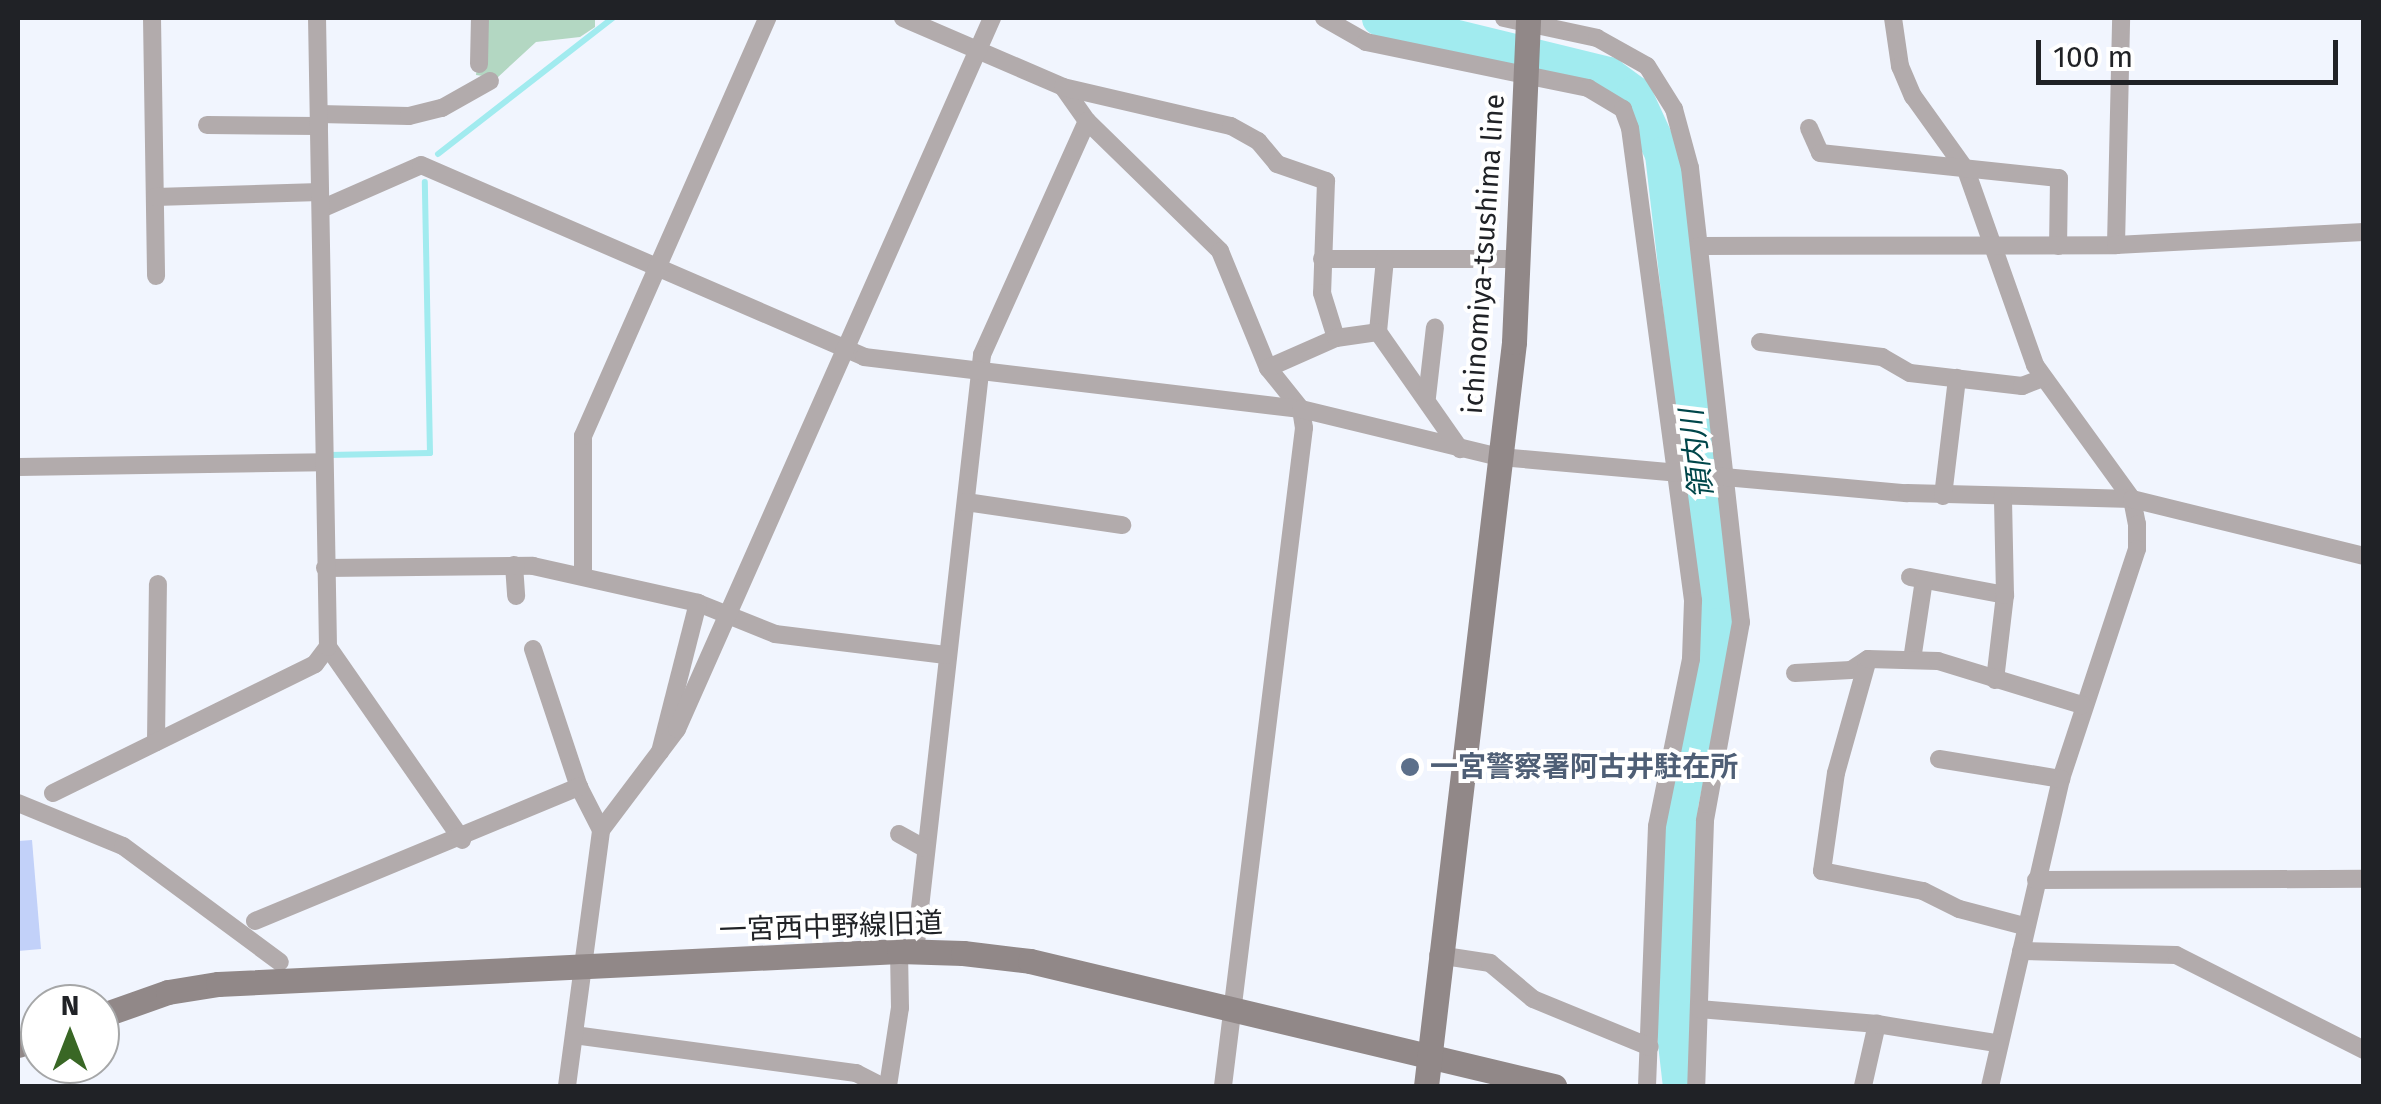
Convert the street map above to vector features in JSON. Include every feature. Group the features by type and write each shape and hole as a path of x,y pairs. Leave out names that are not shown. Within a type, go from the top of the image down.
{"street":[{"path":"152,18 156,276"},
{"path":"317,18 328,648 462,840"},
{"path":"480,18 480,64"},
{"path":"583,574 583,436 767,18"},
{"path":"904,18 1063,87 1231,126 1258,141 1278,164 1326,181 1322,293 1336,338"},
{"path":"568,1086 602,830 660,757 731,614 992,18"},
{"path":"1324,18 1366,42 1588,88 1623,110 1636,151 1674,474 1691,565 1693,627 1657,826 1647,1086"},
{"path":"1894,18 1900,66 1913,96 1966,170 2043,378 2132,499 2138,548 2082,705 2024,926 1990,1086"},
{"path":"2116,245 2121,18"},
{"path":"1520,19 1622,50 1662,86 1683,136 1742,622 1706,821 1696,1086"},
{"name":"ichinomiya-tsushima line","path":"1427,1074 1438,955 1500,457 1517,259 1525,75 1520,19"},
{"path":"207,125 408,116 442,108 490,81"},
{"path":"1063,87 1087,121 1220,251 1268,368 1301,409 1223,1086"},
{"path":"574,1035 856,1072 884,1086 924,848 982,355 1087,121"},
{"path":"1809,128 1820,153 2059,178 2058,246"},
{"path":"155,197 321,200 421,165 846,352 981,374 1301,409 1500,457 1725,480 1943,496 2132,499 2364,556"},
{"path":"1698,246 2116,245 2364,232"},
{"path":"1322,259 1517,259"},
{"path":"1385,259 1378,332 1428,397 1460,449"},
{"path":"1428,397 1434,327"},
{"path":"1268,368 1336,338 1378,332"},
{"path":"1760,342 1882,357 1910,373 2022,386 2043,378"},
{"path":"1943,496 1957,378"},
{"path":"18,467 323,462"},
{"path":"1995,680 2005,595 2004,496"},
{"path":"966,502 1122,525"},
{"path":"325,568 514,565 583,574 698,603 775,634 946,655"},
{"path":"514,565 516,596"},
{"path":"1912,660 1917,579 2005,595"},
{"path":"156,742 158,584"},
{"path":"660,757 662,728 698,603"},
{"path":"52,794 314,664 328,648"},
{"path":"533,650 580,787 602,830"},
{"path":"1795,673 1851,670 1868,659 1938,661 2082,705"},
{"path":"1868,659 1836,774 1822,871 1923,891 1959,909 2024,926"},
{"path":"1939,759 2062,779"},
{"path":"255,921 462,840 580,787"},
{"path":"18,803 124,846 280,962"},
{"path":"900,834 924,848"},
{"path":"2036,880 2364,879"},
{"path":"2021,950 2176,955 2364,1050"},
{"name":"一宮西中野線旧道","path":"120,1011 218,984 907,951 1030,961 1233,1010 1427,1074 1554,1086"},
{"path":"1438,955 1490,963 1532,998 1650,1047"},
{"path":"1699,1009 1876,1024 1996,1044"},
{"path":"1864,1086 1876,1024"}],"green space":[{"path":"482,18 595,18 595,27 580,37 536,42 497,78 476,75"}],"building":[{"path":"32,840 41,949 18,951 18,841"}],"waterway":[{"path":"438,154 613,18"},
{"name":"領内川","path":"1379,18 1608,74 1634,93 1662,154 1717,625 1680,806 1672,1017 1680,1086"},
{"path":"329,455 430,453 425,182"}],"place":[{"name":"一宮警察署阿古井駐在所","path":"1410,767"}]}
